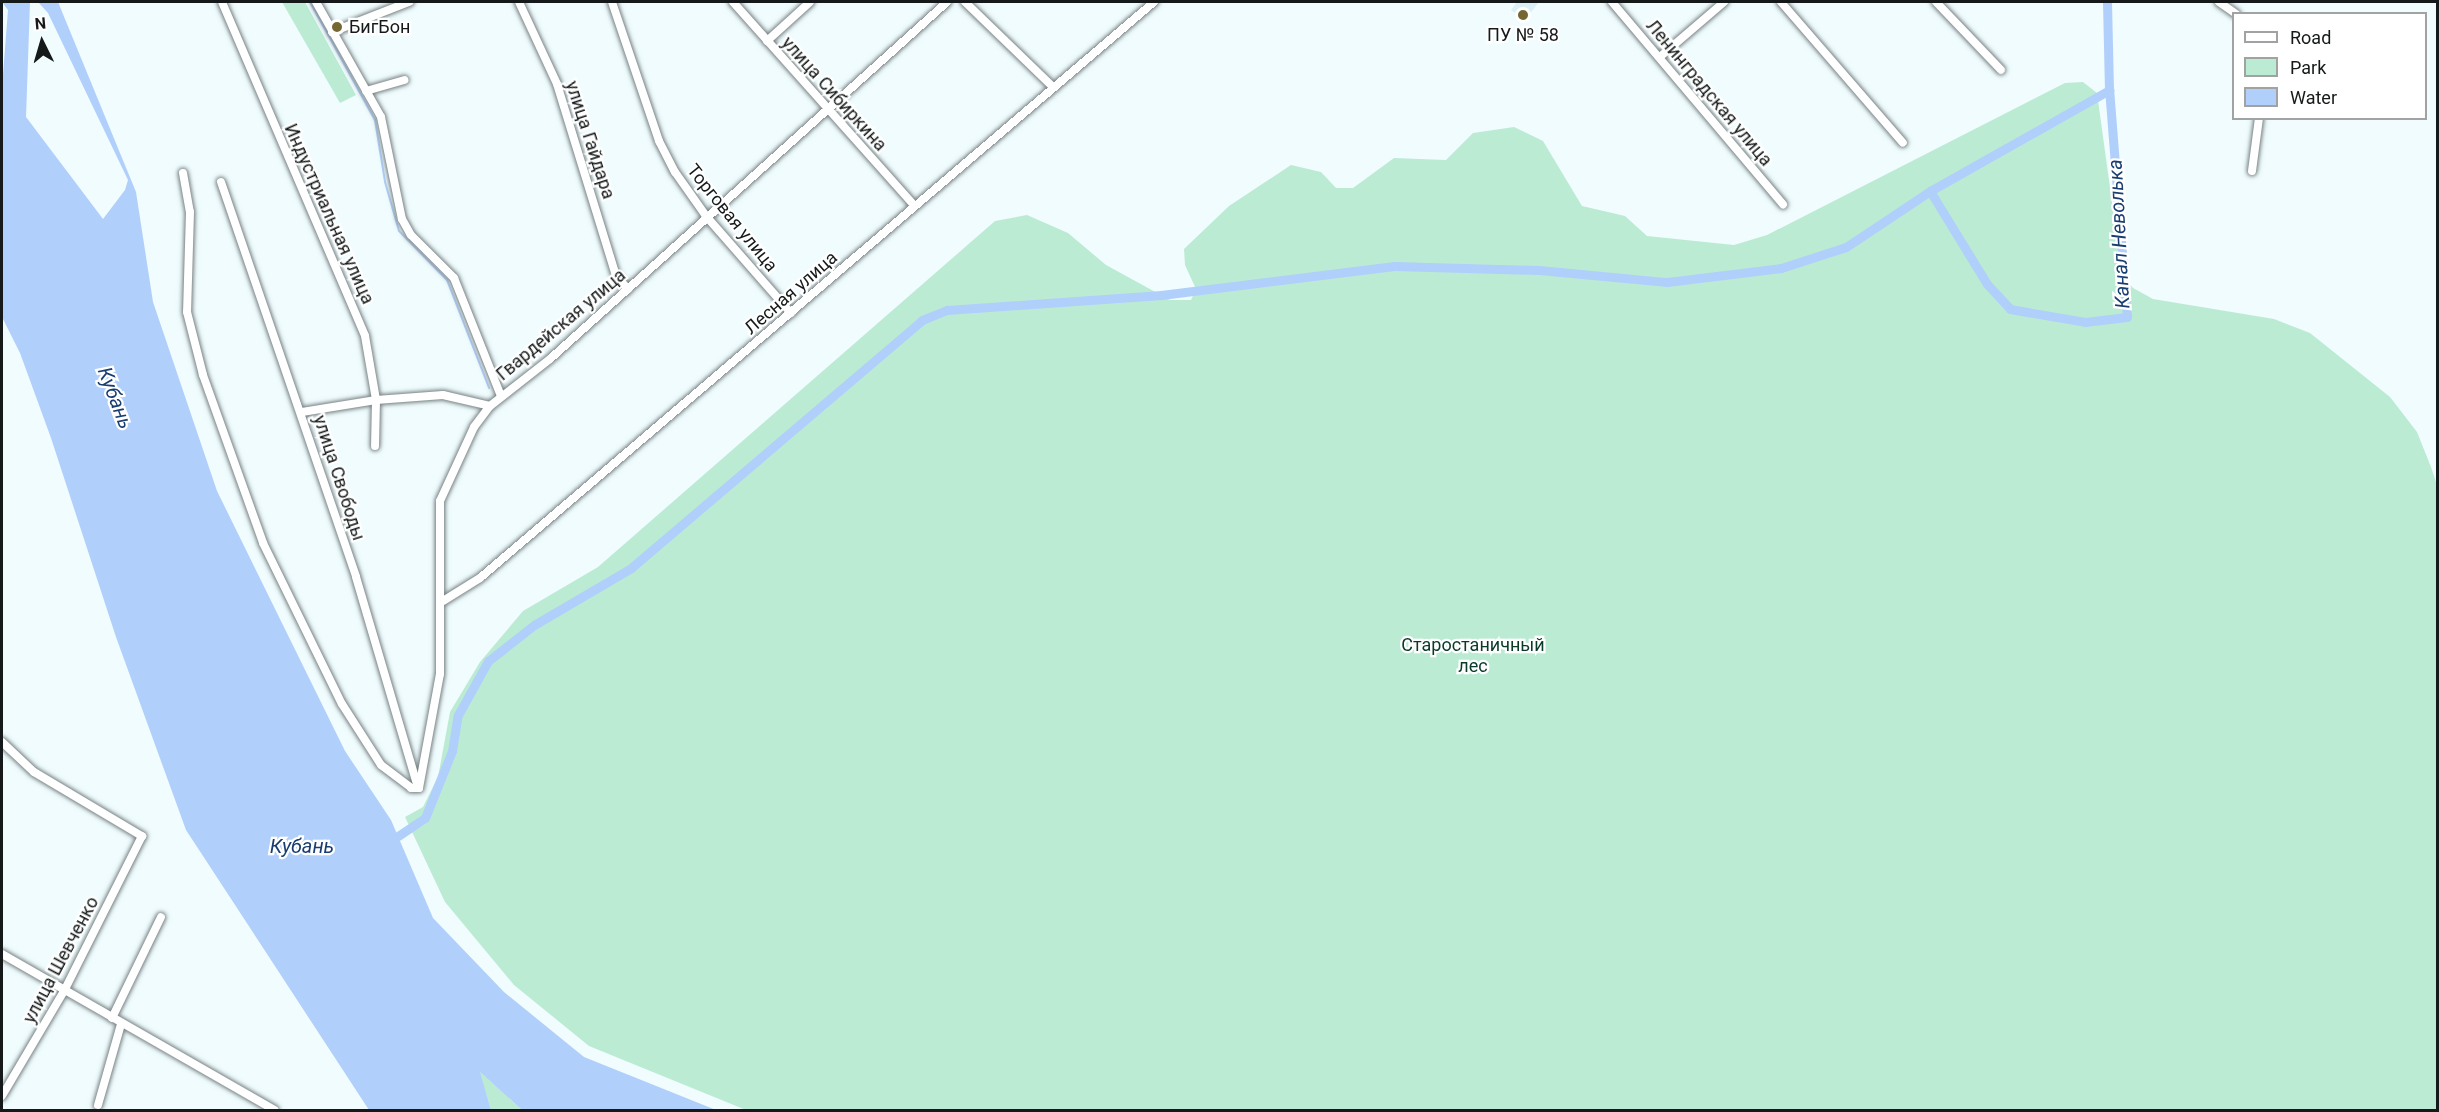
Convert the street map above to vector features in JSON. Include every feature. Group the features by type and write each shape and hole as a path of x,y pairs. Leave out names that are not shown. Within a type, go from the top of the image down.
{"street":[{"name":"Индустриальная улица","path":"222,2 365,336 376,400 375,446"},
{"path":"316,2 381,117 402,219 411,236 454,278 501,396"},
{"path":"332,32 409,2"},
{"name":"улица Гайдара","path":"519,2 557,84 616,276 628,289"},
{"name":"Торговая улица","path":"612,2 659,141 675,172 706,216 791,313"},
{"name":"улица Сибиркина","path":"733,2 914,205"},
{"path":"767,41 810,2"},
{"name":"Гвардейская улица","path":"419,788 440,674 443,601 438,532 441,501 454,463 490,406 550,359 826,108 947,2"},
{"path":"965,2 1052,86"},
{"name":"Лесная улица","path":"443,601 480,578 791,313 1052,86 1154,2"},
{"name":"Ленинградская улица","path":"1612,2 1661,56 1783,204"},
{"path":"1661,56 1724,2"},
{"path":"1781,2 1903,143"},
{"path":"1936,2 2001,70"},
{"path":"2219,2 2233,12"},
{"path":"366,91 404,81"},
{"path":"2252,171 2259,120"},
{"path":"183,173 190,212 187,312 203,375 263,543 342,704 381,765 411,788 419,788"},
{"name":"улица Свободы","path":"221,182 302,412 419,788"},
{"path":"302,412 376,400 443,395 490,406"},
{"name":"улица Шевченко","path":"2,742 34,772 142,836 64,991 2,1096"},
{"path":"112,1018 161,917"},
{"path":"2,954 274,1110"},
{"path":"98,1105 121,1023"}],"shaded area":[{"name":"ПУ № 58","path":"1517,2 1539,2 1525,20 1511,10"}],"green space":[{"path":"282,2 305,2 356,95 340,103"},
{"name":"Старостаничный лес","path":"2083,82 2097,93 2122,275 2133,288 2153,299 2274,319 2310,333 2390,397 2417,432 2431,467 2438,488 2437,1110 746,1110 589,1046 514,985 445,902 405,817 423,807 438,777 450,712 480,662 523,611 598,567 995,221 1027,215 1068,233 1106,265 1170,300 1191,300 1196,289 1185,265 1184,249 1229,206 1291,165 1321,172 1336,188 1353,188 1394,158 1446,160 1473,133 1514,127 1543,141 1582,206 1625,216 1647,236 1734,245 1767,235 2065,83"},
{"path":"479,1071 522,1110 491,1110"}],"water":[{"name":"Кубань","path":"2,2 30,2 26,117 103,219 125,190 128,180 48,13 38,2 58,2 136,192 153,302 217,491 345,751 391,820 433,918 504,992 584,1057 716,1110 522,1110 480,1072 491,1110 369,1110 186,830 116,637 51,438 20,353 2,317 2,87 8,10"}],"waterway":[{"path":"310,2 375,120 385,182 399,231 447,280 489,388"},
{"name":"Канал Неволька","path":"1930,191 1987,284 2010,309 2085,322 2127,317 2109,90 2107,2"},
{"path":"398,836 425,818 452,751 458,715 488,661 534,625 631,568 922,320 947,310 1161,295 1394,266 1539,270 1667,282 1781,268 1846,247 1930,191 2109,90"}],"place":[{"name":"ПУ № 58","path":"1523,15"},
{"name":"БигБон","path":"337,27"}]}
